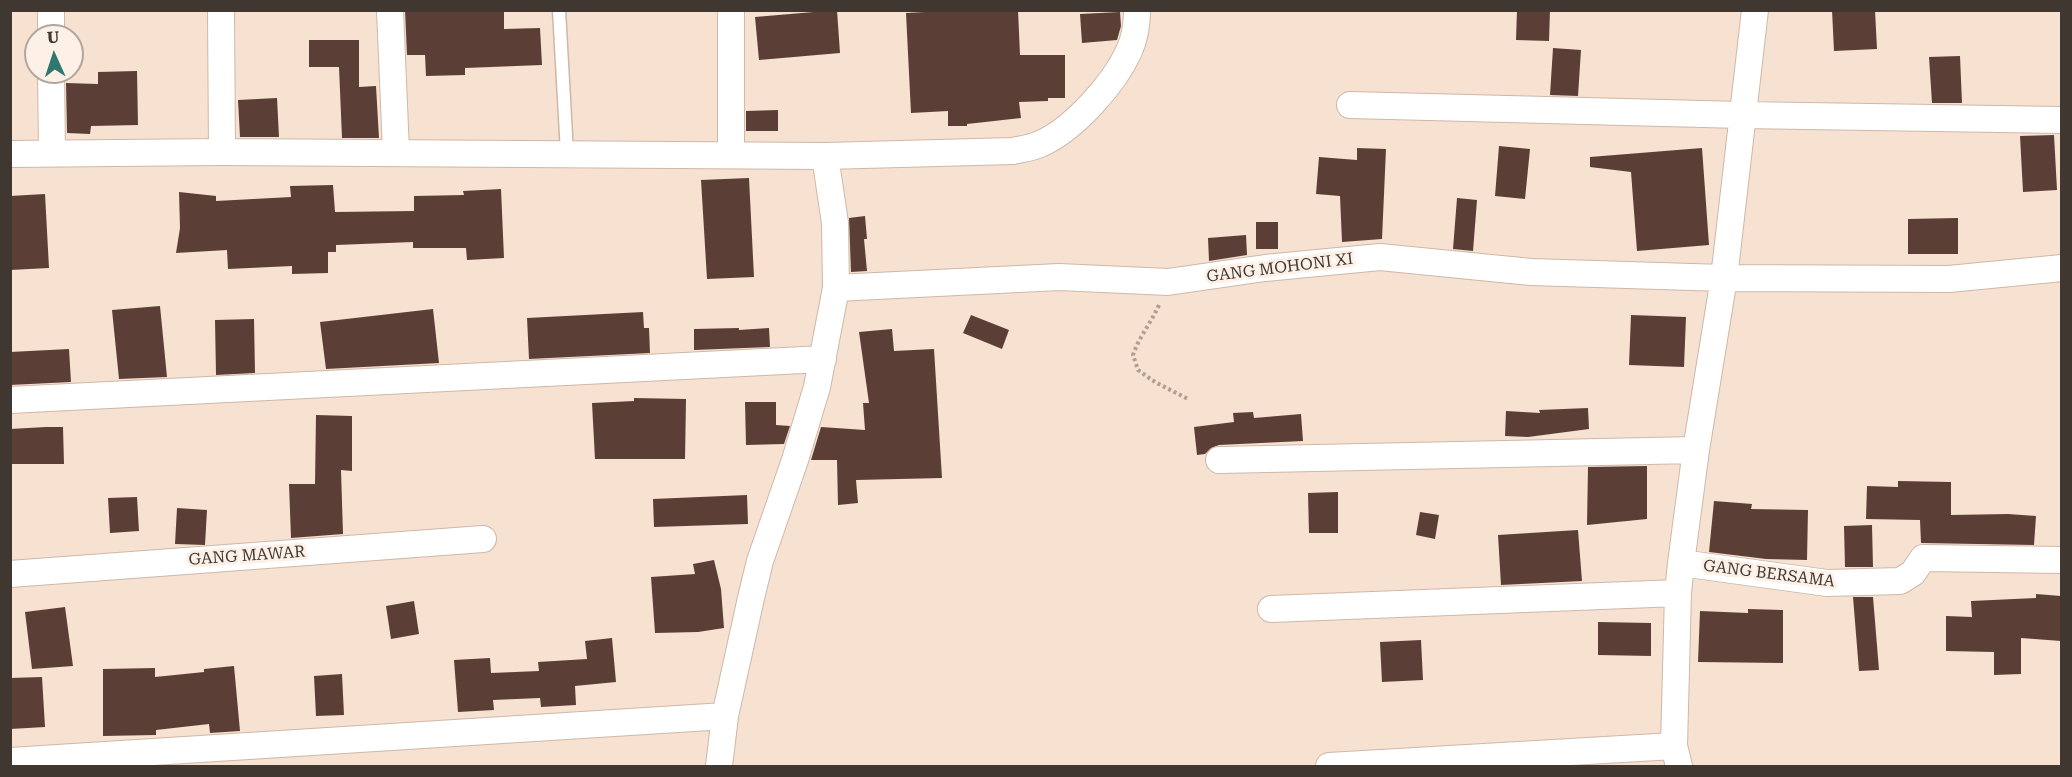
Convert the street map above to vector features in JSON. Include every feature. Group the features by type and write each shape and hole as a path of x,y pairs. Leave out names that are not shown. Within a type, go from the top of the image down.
{"street":[{"path":"221,10 222,152"},
{"path":"390,10 396,152"},
{"path":"731,10 731,155"},
{"path":"10,154 396,152 825,156 1013,151 1039,145 1064,130 1107,88 1129,51 1137,27 1137,10"},
{"path":"1329,766 1677,756 1678,593 1681,563 1696,450 1724,278 1755,10"},
{"path":"51,84 52,153"},
{"path":"1350,105 2061,120"},
{"path":"719,766 725,716 760,561 802,438 824,359 836,288 835,222 825,156"},
{"name":"GANG MOHONI XI","path":"836,288 1059,278 1168,282 1265,268 1380,257 1531,272 1724,278 1950,279 2061,268"},
{"path":"10,400 824,359"},
{"path":"1219,460 1696,450"},
{"name":"GANG MAWAR","path":"10,574 483,539"},
{"name":"GANG BERSAMA","path":"1681,563 1827,584 1896,582 1913,573 1923,558 2061,560"},
{"path":"1271,609 1678,593"},
{"path":"10,761 725,716"}],"lane":[{"path":"559,10 567,153"}],"path":[{"path":"1168,282 1151,321 1138,340 1133,355 1138,370 1155,382 1188,399"}],"building":[{"path":"405,10 504,10 504,29 540,28 542,65 465,68 465,75 426,76 425,55 407,55"},
{"path":"837,10 840,53 759,60 755,17"},
{"path":"1018,10 1020,55 1065,55 1065,98 1019,102 1021,118 967,124 967,126 948,126 948,111 911,113 906,13"},
{"path":"1517,10 1550,10 1549,41 1516,40"},
{"path":"1832,10 1875,10 1877,49 1834,51"},
{"path":"1120,12 1121,26 1117,40 1082,43 1080,14"},
{"path":"309,40 359,40 359,87 376,86 379,138 342,138 339,67 309,67"},
{"path":"1553,48 1581,50 1578,96 1550,95"},
{"path":"1960,56 1962,103 1932,103 1929,57"},
{"path":"137,71 138,125 91,126 90,134 67,133 66,84 98,84 98,72"},
{"path":"277,98 279,137 240,137 238,100"},
{"path":"778,110 778,131 746,131 746,111"},
{"path":"2054,135 2057,190 2023,192 2020,136"},
{"path":"1499,146 1530,149 1525,199 1495,196"},
{"path":"1357,148 1386,149 1382,239 1342,242 1340,196 1316,194 1319,157 1357,160"},
{"path":"1702,148 1709,245 1637,251 1631,172 1590,167 1590,157"},
{"path":"749,178 754,277 707,279 701,180"},
{"path":"333,185 335,212 414,211 414,196 464,195 463,191 501,189 504,258 467,260 466,248 413,248 413,242 336,245 336,252 328,252 328,273 292,274 292,266 228,269 227,250 176,253 180,228 179,192 216,196 216,201 291,197 290,186"},
{"path":"45,194 49,268 10,270 10,196"},
{"path":"1457,198 1477,200 1473,251 1453,249"},
{"path":"865,216 867,239 864,239 867,271 851,272 849,218"},
{"path":"1958,218 1958,254 1908,254 1908,219"},
{"path":"1256,222 1278,222 1278,249 1256,249"},
{"path":"1246,235 1247,255 1209,261 1208,238"},
{"path":"160,306 167,377 119,379 112,310"},
{"path":"433,309 439,363 326,369 320,322"},
{"path":"643,312 644,328 649,328 650,353 529,359 527,318"},
{"path":"971,315 1009,330 1002,349 963,333"},
{"path":"1631,315 1686,317 1684,367 1629,365"},
{"path":"254,319 255,373 216,375 215,320"},
{"path":"739,328 739,330 769,328 770,347 694,350 694,329"},
{"path":"892,329 894,351 934,349 942,478 856,480 858,503 838,505 837,460 811,460 821,427 865,430 863,403 869,403 859,332"},
{"path":"69,349 71,382 10,385 10,352"},
{"path":"634,398 686,399 685,459 595,459 592,403 634,401"},
{"path":"745,402 776,402 776,425 790,426 784,444 746,445"},
{"path":"1588,408 1589,429 1528,437 1505,436 1506,411 1540,413 1539,410"},
{"path":"1253,412 1254,418 1301,414 1303,441 1219,445 1211,448 1205,454 1197,455 1194,427 1234,422 1233,413"},
{"path":"316,415 352,416 352,471 341,470 343,534 291,538 289,484 315,484"},
{"path":"63,427 64,464 10,464 10,429"},
{"path":"1647,466 1647,519 1587,525 1588,467"},
{"path":"1898,481 1951,482 1951,515 2036,516 2034,545 1921,543 1920,520 1866,519 1867,486 1898,487"},
{"path":"1338,492 1338,533 1309,533 1308,493"},
{"path":"747,495 748,524 654,527 653,499"},
{"path":"137,497 139,531 110,533 108,498"},
{"path":"1714,501 1752,504 1751,509 1808,510 1807,560 1766,559 1709,552"},
{"path":"177,508 207,510 205,545 175,544"},
{"path":"1420,512 1439,515 1435,539 1416,535"},
{"path":"1872,525 1873,567 1845,567 1844,526"},
{"path":"1578,530 1582,581 1501,585 1498,535"},
{"path":"714,560 721,589 724,628 698,632 655,633 651,577 695,574 693,564"},
{"path":"2036,594 2061,596 2061,641 2021,638 2021,674 1994,675 1994,652 1946,651 1946,616 1972,617 1971,601 2036,598"},
{"path":"1853,597 1873,597 1879,670 1859,671"},
{"path":"414,601 419,634 391,639 386,606"},
{"path":"65,607 73,666 32,669 25,612"},
{"path":"1748,609 1783,610 1783,663 1698,662 1700,611 1748,613"},
{"path":"1598,622 1651,623 1651,656 1598,655"},
{"path":"612,638 616,682 575,686 576,705 541,707 540,698 493,700 494,710 458,712 454,660 490,658 491,673 539,671 538,662 587,659 585,641"},
{"path":"1421,640 1423,680 1382,682 1380,642"},
{"path":"234,666 240,731 210,733 209,724 156,730 156,735 103,736 103,669 155,668 155,677 204,672 204,669"},
{"path":"342,674 344,715 316,716 314,676"},
{"path":"42,677 45,727 10,729 10,678"}]}
